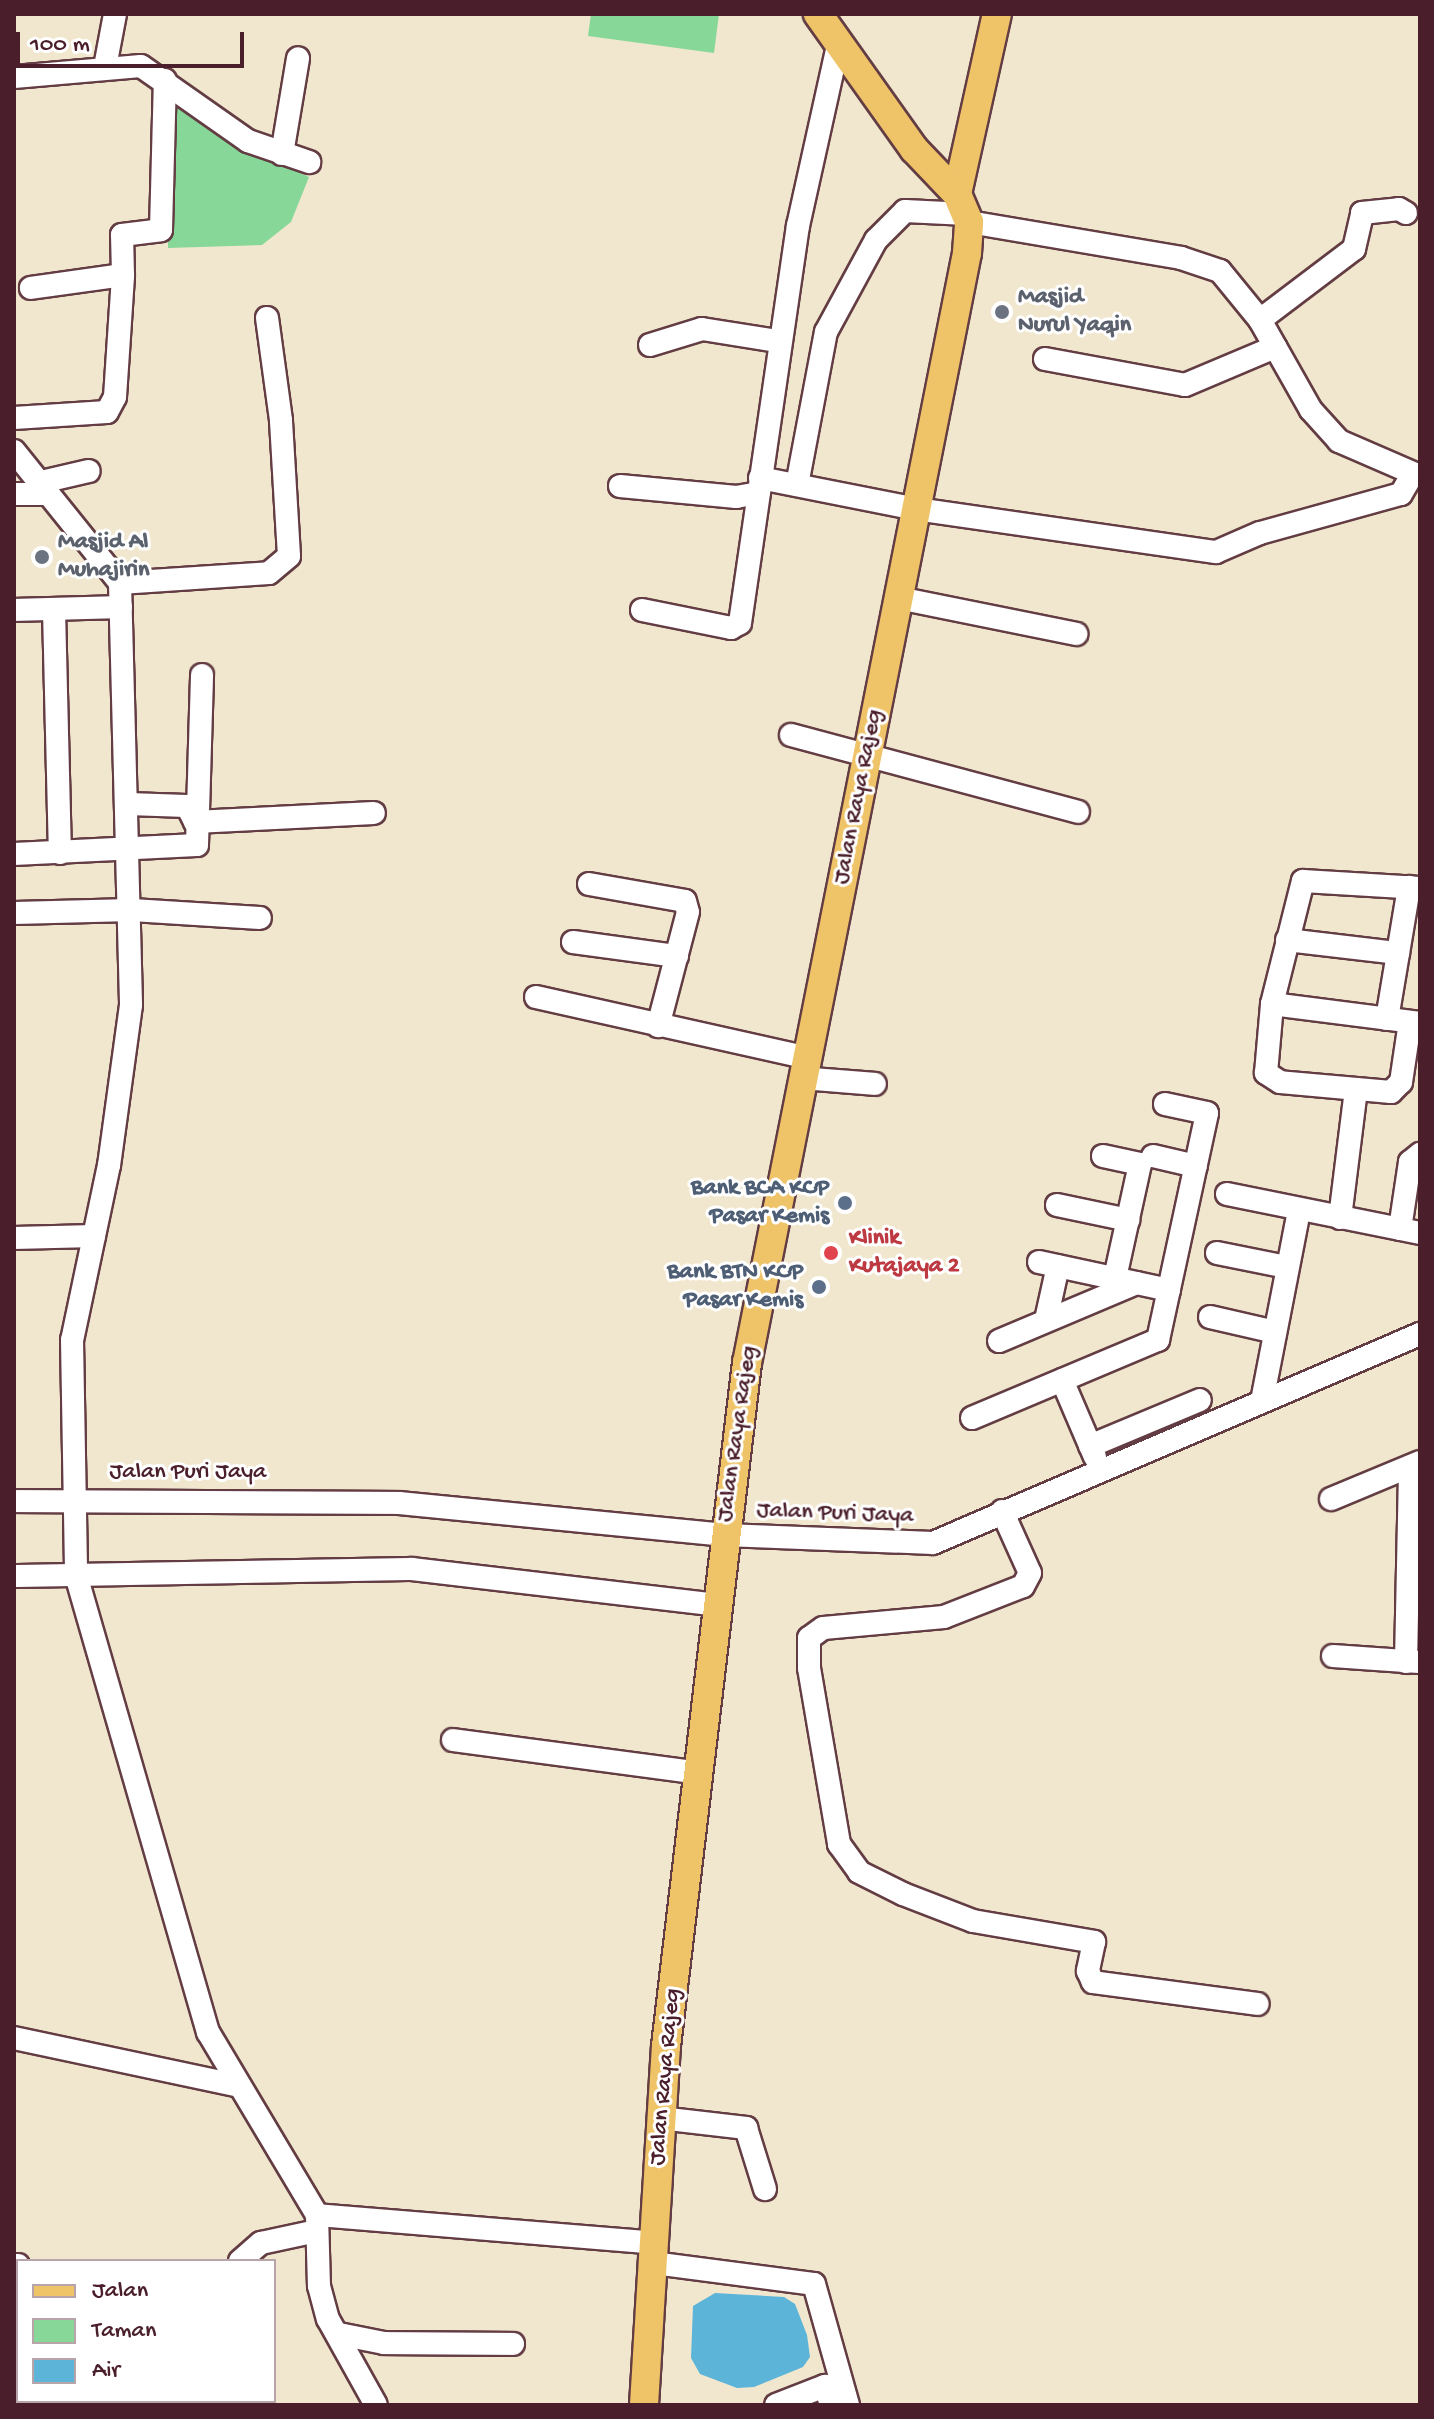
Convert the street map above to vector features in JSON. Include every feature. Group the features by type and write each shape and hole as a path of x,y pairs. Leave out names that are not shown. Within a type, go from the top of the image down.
{"main road":[{"name":"Jalan Raya Rajeg","path":"644,2405 655,2253 660,2118 747,1363 803,1068 870,754 916,509 997,14"},
{"path":"821,15 838,46 914,149 964,210"}],"street":[{"path":"105,67 115,14"},
{"path":"642,610 737,626 760,485 778,341 838,46"},
{"path":"282,154 298,58"},
{"path":"14,77 141,66 248,141 309,162"},
{"path":"14,418 112,409 123,275 122,235 161,230 165,80"},
{"path":"1260,320 1354,249 1362,213 1399,209 1406,213"},
{"path":"620,486 736,497 760,485 797,485 916,509 1216,552 1260,533 1401,494 1416,476 1339,441 1311,410 1260,320 1229,278 1204,265 964,210 905,211 876,240 847,287 818,358 797,485"},
{"path":"31,288 123,275"},
{"path":"120,583 269,573 289,556 281,420 267,318"},
{"path":"650,345 702,329 778,341"},
{"path":"1045,359 1185,385 1275,347"},
{"path":"14,451 120,583 132,910 129,1031 71,1359 75,1571 208,2032 317,2223 319,2286 328,2319 376,2405"},
{"path":"14,494 89,471"},
{"path":"898,598 1076,634"},
{"path":"14,610 121,607"},
{"path":"54,610 60,853"},
{"path":"14,854 197,845 202,675"},
{"path":"791,735 1078,812"},
{"path":"128,804 187,806 190,819 199,822 374,813"},
{"path":"1272,1004 1415,1023 1399,1086 1384,1093 1269,1078 1265,1067 1272,1004 1305,879 1415,887 1398,953 1387,1019"},
{"path":"589,884 685,901 688,912 658,1026"},
{"path":"14,913 132,910 260,918"},
{"path":"1287,940 1398,953"},
{"path":"573,942 677,956"},
{"path":"536,997 569,1009 630,1015 803,1068 875,1084"},
{"path":"1340,1218 1356,1089"},
{"path":"972,1418 1158,1340 1207,1113 1165,1104"},
{"path":"1227,1194 1410,1231 1410,1162 1420,1154"},
{"path":"1103,1156 1140,1164 1128,1220 1126,1280"},
{"path":"1153,1156 1196,1166"},
{"path":"1057,1205 1128,1220"},
{"path":"1262,1401 1299,1210"},
{"path":"14,1238 94,1236"},
{"path":"1217,1253 1287,1267"},
{"path":"1046,1320 1048,1264 1169,1290"},
{"path":"999,1341 1126,1280"},
{"path":"1210,1317 1275,1332"},
{"name":"Jalan Puri Jaya","path":"14,1501 73,1507 399,1503 724,1548 916,1544 945,1540 1007,1521 1100,1469 1420,1334"},
{"path":"1062,1380 1100,1469"},
{"path":"1090,1446 1200,1400"},
{"path":"1331,1499 1415,1465 1413,1662 1333,1656"},
{"path":"1007,1521 1026,1563 1028,1583 958,1613 823,1628 809,1638 827,1789 848,1861 871,1880 973,1921 1094,1942 1088,1971 1093,1982 1258,2004"},
{"path":"14,1576 75,1571 412,1569 718,1600"},
{"path":"453,1740 699,1773"},
{"path":"14,2038 236,2085"},
{"path":"660,2118 746,2128 765,2189"},
{"path":"242,2259 261,2243 317,2223 655,2253 814,2284 848,2405"},
{"path":"339,2334 384,2343 513,2344"},
{"path":"776,2405 828,2396"}],"green space":[{"path":"591,14 719,14 714,53 588,36"},
{"path":"167,87 231,141 309,177 291,222 262,245 168,248"}],"water":[{"path":"715,2293 784,2297 795,2304 807,2335 810,2357 803,2367 754,2387 737,2388 700,2374 691,2358 693,2306"}],"place":[{"name":"Masjid Nurul Yaqin","path":"1002,312"},
{"name":"Masjid Al Muhajirin","path":"42,557"},
{"name":"Bank BCA KCP Pasar Kemis","path":"845,1203"},
{"name":"Klinik Kutajaya 2","path":"831,1253"},
{"name":"Bank BTN KCP Pasar Kemis","path":"819,1287"}]}
